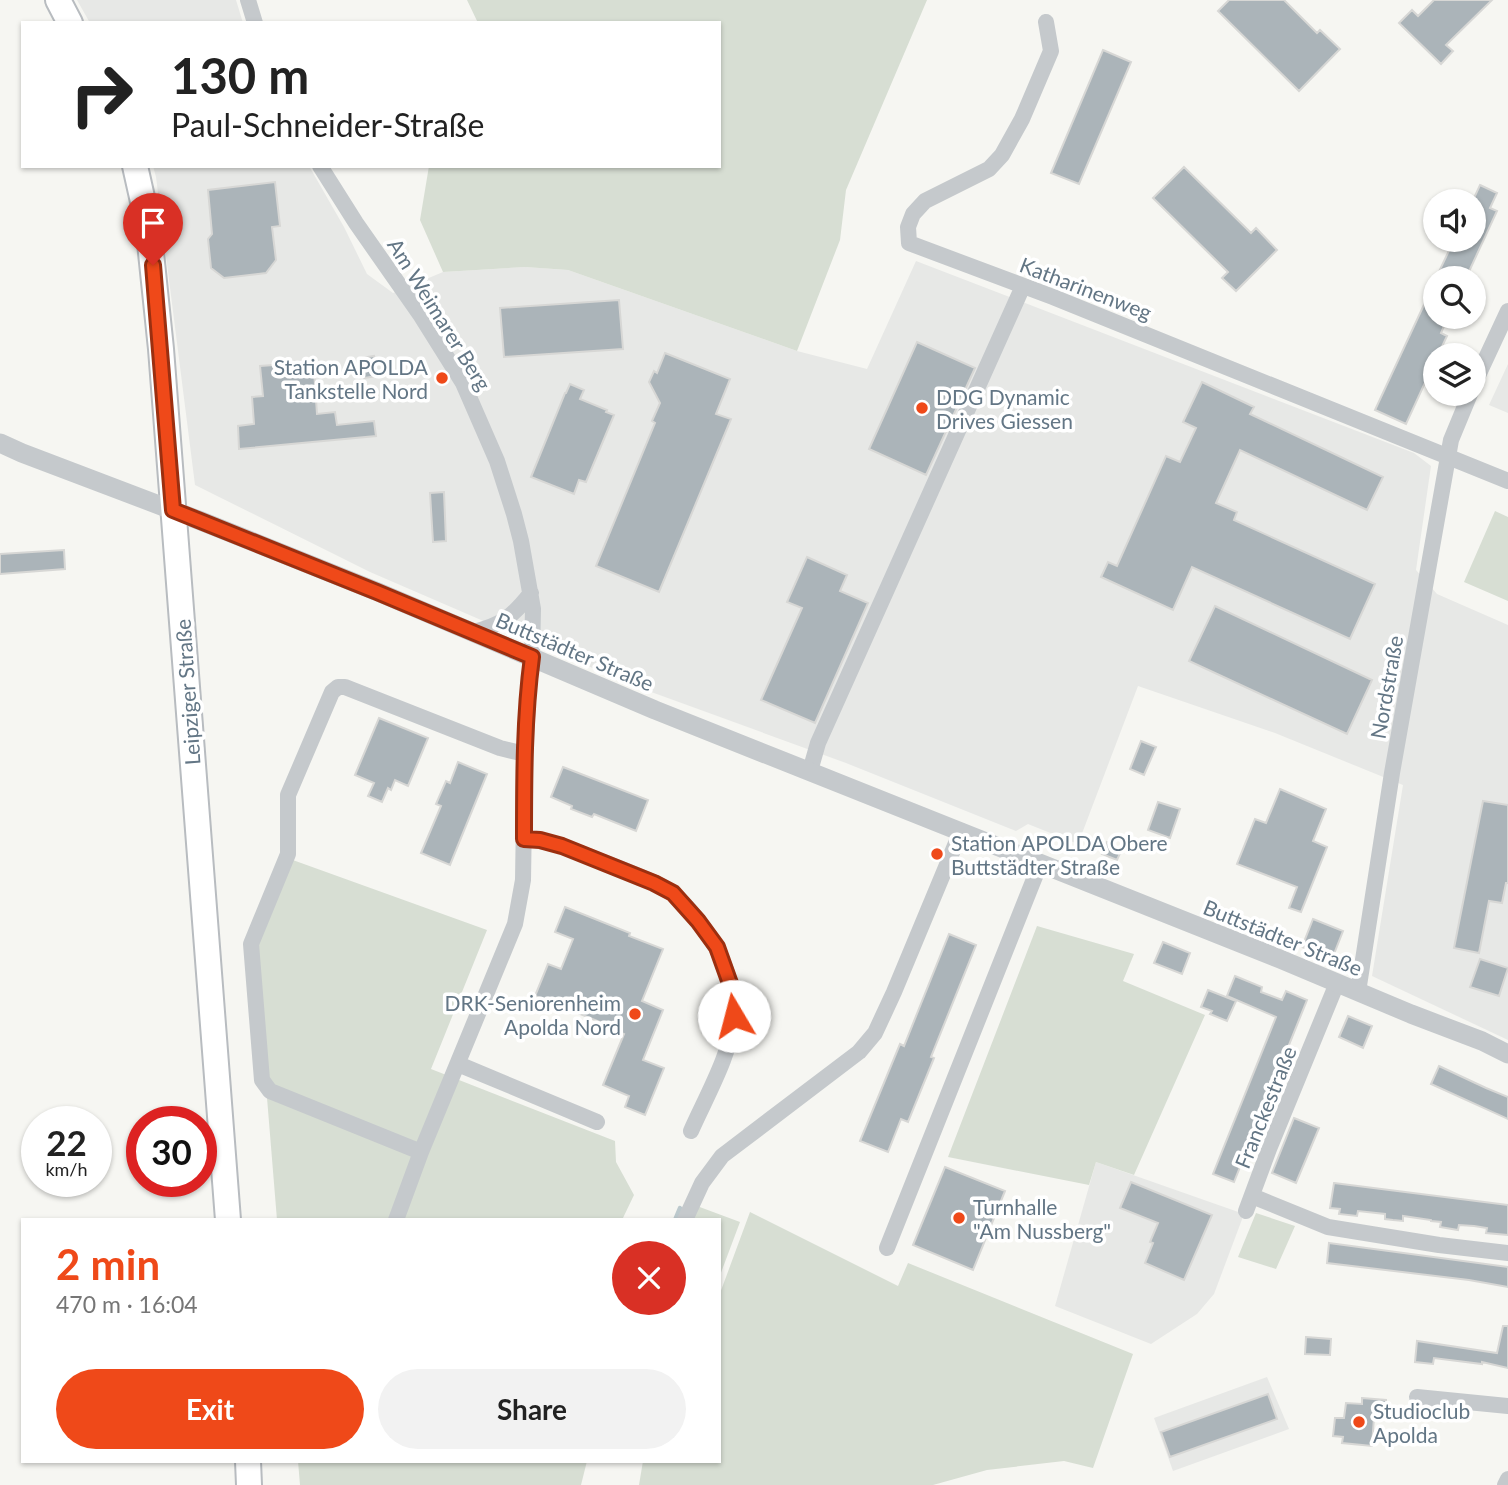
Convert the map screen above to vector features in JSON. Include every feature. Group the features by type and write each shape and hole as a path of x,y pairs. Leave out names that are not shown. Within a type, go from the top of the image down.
{"main road":[{"path":"58,0 70,21"},
{"name":"Leipziger Straße","path":"135,168 148,224 153,265 228,1218"},
{"path":"247,1463 249,1485"}],"street":[{"path":"248,0 254,21"},
{"name":"Katharinenweg","path":"1046,22 1051,51 1022,119 1002,155 989,169 925,201 913,214 908,227 909,243 1023,286 1508,481"},
{"name":"Am Weimarer Berg","path":"321,168 463,383 497,461 517,528 533,609 525,754 523,880 515,924 421,1152 397,1218"},
{"path":"810,771 818,743 1023,286"},
{"path":"1486,358 1508,311"},
{"name":"Nordstraße","path":"1358,992 1392,773 1451,440 1465,406"},
{"name":"Buttstädter Straße","path":"0,443 173,510 473,632 655,710 961,831 1508,1054"},
{"path":"473,632 508,619 531,593"},
{"path":"421,1152 270,1091 261,1080 251,944 288,854 288,795 332,692 338,687 345,687 500,748 525,754"},
{"path":"686,1218 702,1182 722,1156 859,1052 875,1033 961,831"},
{"path":"524,839 562,846 673,893 717,947 732,989 734,1016 727,1050 691,1131"},
{"path":"887,1248 1040,864"},
{"name":"Franckestraße","path":"1337,983 1249,1204 1328,1227 1508,1253"},
{"path":"458,1064 597,1122"},
{"path":"1417,1397 1508,1406"},
{"path":"1505,1485 1508,1479"}],"shaded area":[{"path":"77,0 236,0 242,21 89,21"},
{"path":"467,0 927,0 846,190 840,240 797,351 568,270 525,267 443,272 420,220 429,168 721,168 721,21 477,21"},
{"path":"154,168 310,168 367,274 393,293 443,272 525,267 568,270 797,351 867,369 916,261 1414,453 1431,466 1416,570 1437,594 1508,625 1508,1040 1372,976 1403,785 1275,733 1138,686 1078,844 1028,824 1016,831 846,763 632,685 370,572 195,485"},
{"path":"1508,364 1508,413 1489,405"},
{"path":"1495,511 1508,517 1508,601 1464,582"},
{"path":"290,859 487,930 431,1069 615,1141 616,1162 634,1195 623,1218 277,1218 255,951"},
{"path":"1037,926 1134,954 1123,981 1205,1015 1134,1175 1096,1162 1089,1185 948,1157"},
{"path":"1096,1162 1244,1214 1214,1294 1197,1314 1151,1344 1055,1306"},
{"path":"697,1206 740,1222 721,1273 721,1218 693,1218"},
{"path":"750,1212 898,1286 908,1263 1133,1354 1093,1468 1064,1461 987,1470 933,1485 639,1485 643,1463 721,1463 721,1291"},
{"path":"1256,1213 1295,1226 1276,1269 1238,1257"},
{"path":"1267,1377 1289,1429 1173,1471 1154,1418"},
{"path":"298,1463 586,1463 581,1485 300,1485"}],"building":[{"path":"1229,0 1284,0 1317,33 1320,30 1340,49 1299,91 1218,11"},
{"path":"1434,0 1492,0 1446,45 1453,51 1441,64 1399,23 1412,10 1418,16"},
{"path":"1103,50 1131,62 1079,184 1051,173"},
{"path":"1184,167 1251,233 1256,228 1277,250 1236,291 1222,278 1228,272 1153,198"},
{"path":"275,182 280,226 272,227 276,260 266,273 224,278 211,268 208,239 212,234 208,190"},
{"path":"1480,185 1497,193 1490,208 1497,211 1486,235 1486,189 1478,189"},
{"path":"1448,252 1478,252 1472,266 1442,266"},
{"path":"619,300 623,349 504,357 500,308"},
{"path":"1423,307 1423,329 1443,329 1441,333 1447,336 1444,343 1423,343 1423,387 1406,424 1375,410"},
{"name":"DDG Dynamic Drives Giessen","path":"917,342 975,368 926,475 869,449"},
{"path":"665,353 730,379 716,414 731,419 659,592 596,566 655,423 652,421 660,403 649,382 654,371 657,373"},
{"path":"374,356 377,376 364,378 361,358"},
{"path":"302,363 303,371 314,370 317,414 335,412 337,425 374,421 376,436 239,449 238,426 254,424 252,397 263,396 260,366"},
{"path":"1202,382 1254,407 1250,414 1383,477 1367,510 1240,450 1216,503 1237,512 1234,520 1375,584 1350,639 1192,567 1173,610 1101,577 1108,562 1117,566 1166,456 1180,462 1196,428 1183,422"},
{"path":"570,384 584,390 580,399 614,415 586,482 579,480 574,494 531,477"},
{"path":"444,492 446,541 433,542 430,493"},
{"path":"64,550 65,569 0,574 0,554"},
{"path":"807,557 847,575 840,591 868,603 815,723 761,700 802,608 787,602"},
{"path":"1215,606 1372,680 1347,734 1189,661"},
{"path":"379,718 428,738 408,786 395,780 382,802 368,796 374,783 355,775"},
{"path":"1141,741 1156,747 1144,775 1130,769"},
{"path":"458,762 487,774 450,865 421,853 441,806 436,804 446,781 450,783"},
{"path":"563,767 648,800 636,831 594,814 592,817 571,809 572,806 551,797"},
{"path":"1280,789 1326,809 1313,841 1327,847 1301,912 1289,908 1297,887 1237,864 1255,819 1266,823"},
{"path":"1483,801 1508,805 1508,883 1502,903 1489,901 1479,953 1454,948"},
{"path":"1158,802 1180,809 1170,838 1148,830"},
{"path":"1107,842 1122,849 1117,860 1102,854"},
{"name":"DRK-Seniorenheim Apolda Nord","path":"565,907 663,949 642,1001 663,1010 643,1060 664,1068 645,1115 625,1107 629,1096 603,1085 624,1034 535,996 548,964 561,969 573,939 555,932"},
{"path":"1313,919 1343,931 1332,959 1302,947"},
{"path":"949,934 976,945 908,1122 901,1119 888,1152 860,1141 900,1044 904,1046"},
{"path":"1163,942 1190,953 1182,974 1154,963"},
{"path":"1480,959 1508,968 1499,996 1470,987"},
{"path":"1235,976 1262,987 1261,992 1282,1000 1286,991 1307,1000 1234,1182 1213,1174 1276,1017 1227,996"},
{"path":"1208,990 1236,1001 1227,1021 1201,1007"},
{"path":"1348,1016 1372,1026 1363,1048 1339,1037"},
{"path":"1439,1066 1508,1097 1508,1119 1431,1084"},
{"path":"1294,1118 1319,1128 1296,1183 1272,1173"},
{"name":"Turnhalle \"Am Nussberg\"","path":"945,1167 1005,1191 973,1270 913,1245"},
{"path":"1131,1182 1212,1215 1184,1280 1145,1263 1158,1223 1120,1208"},
{"path":"1334,1183 1508,1205 1508,1235 1486,1233 1487,1228 1474,1226 1459,1225 1458,1230 1440,1227 1441,1222 1403,1216 1403,1221 1385,1219 1385,1214 1358,1211 1357,1216 1339,1214 1340,1209 1330,1208"},
{"path":"1329,1243 1508,1267 1508,1287 1327,1263"},
{"path":"1503,1326 1508,1326 1508,1368 1482,1362 1434,1358 1433,1364 1415,1362 1417,1341 1497,1353"},
{"path":"1306,1337 1331,1339 1330,1355 1305,1354"},
{"path":"1268,1394 1277,1419 1170,1457 1161,1432"},
{"path":"1362,1398 1386,1400 1385,1418 1374,1417 1372,1446 1342,1443 1343,1437 1333,1436 1335,1418 1344,1418 1346,1403 1362,1404"}],"waterway":[{"path":"676,1218 680,1208"}],"place":[{"name":"Station APOLDA Tankstelle Nord","path":"442,378"},
{"name":"DDG Dynamic Drives Giessen","path":"922,408"},
{"name":"Station APOLDA Obere Buttstädter Straße","path":"937,854"},
{"name":"DRK-Seniorenheim Apolda Nord","path":"635,1014"},
{"name":"Turnhalle \"Am Nussberg\"","path":"959,1218"},
{"name":"Studioclub Apolda","path":"1359,1422"}],"route":[{"path":"153,265 173,510 532,657 525,754 524,839 562,846 673,893 717,947 732,989 734,1016"}]}
